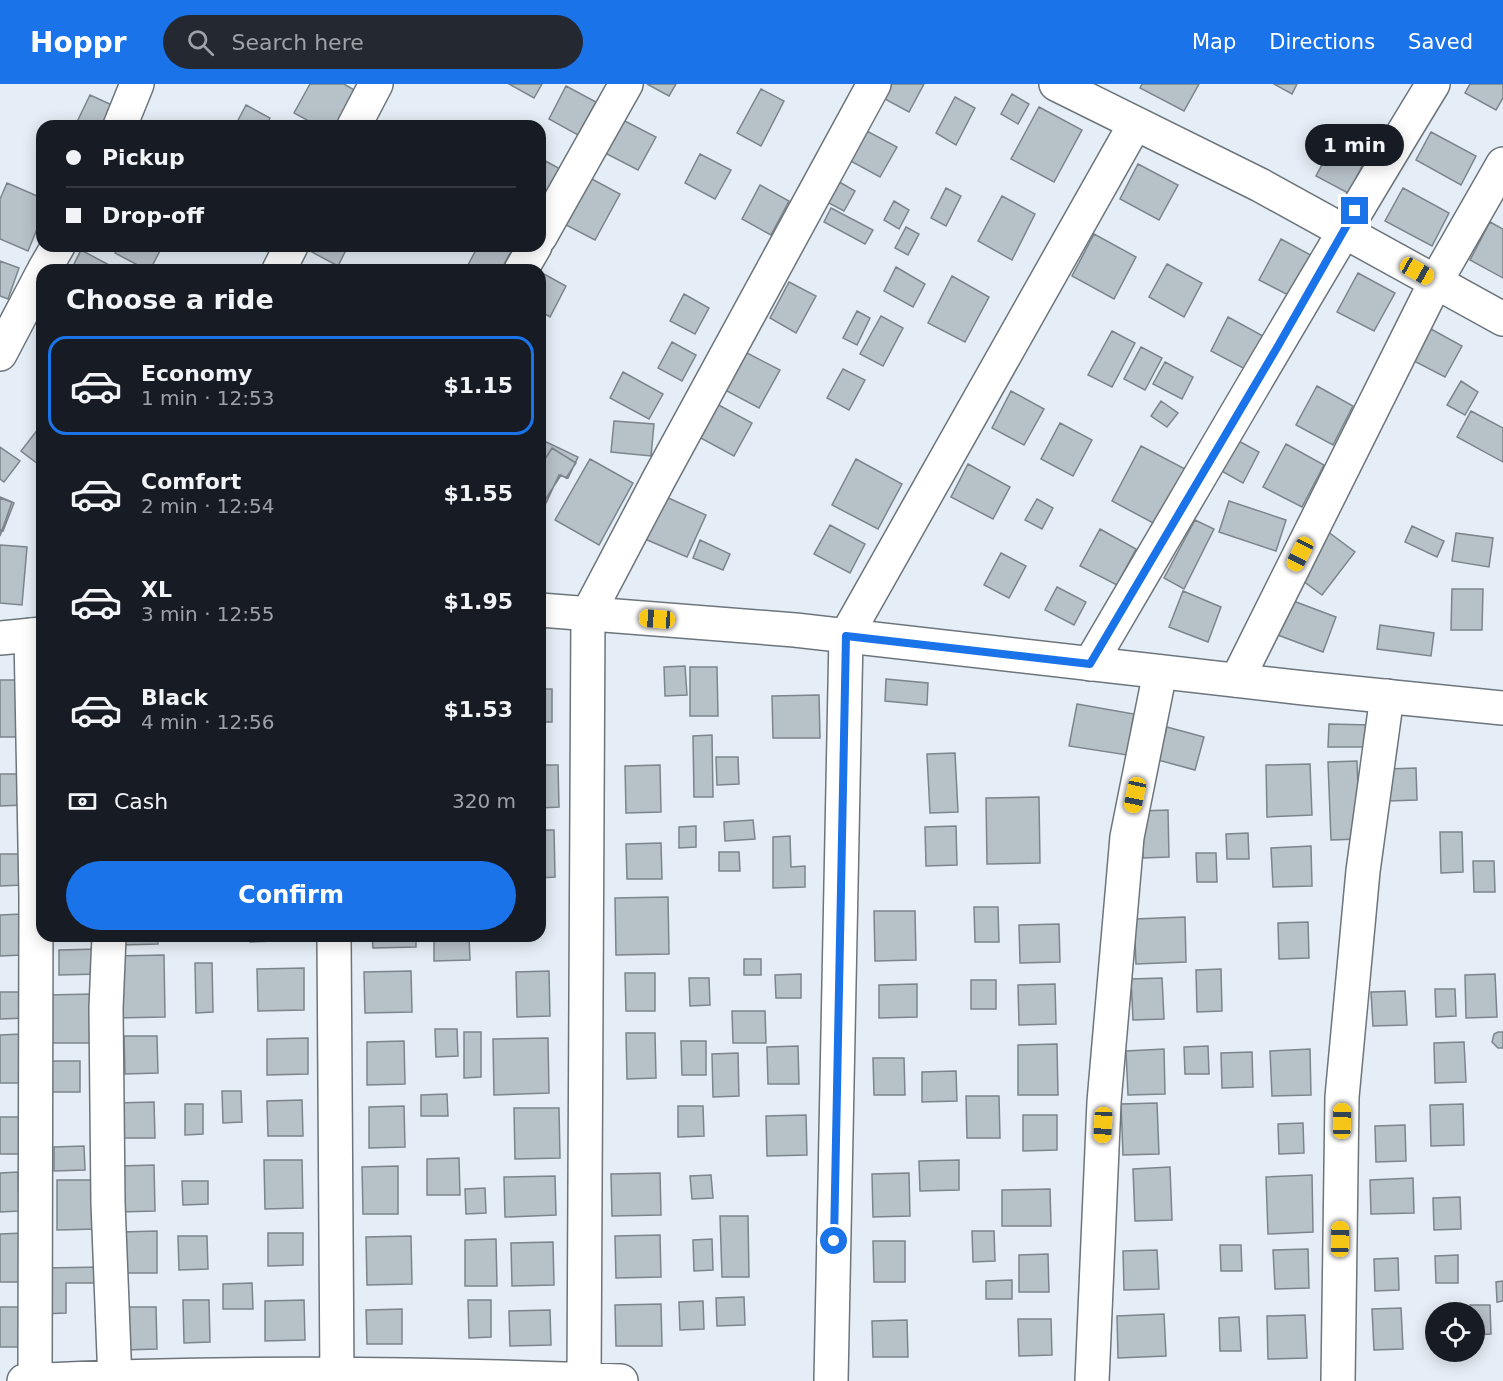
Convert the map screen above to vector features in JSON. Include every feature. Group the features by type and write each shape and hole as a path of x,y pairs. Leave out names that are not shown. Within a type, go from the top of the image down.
{"street":[{"path":"122,120 137,84"},
{"path":"357,120 376,84"},
{"path":"546,226 626,84"},
{"path":"584,1380 588,614 874,84"},
{"path":"1056,84 1260,184 1503,319"},
{"path":"1090,664 1278,346 1344,229 1433,84"},
{"path":"831,1381 846,636 1135,123"},
{"path":"1237,680 1436,281 1503,164"},
{"path":"0,354 36,285"},
{"path":"546,610 846,636 1503,708"},
{"path":"24,636 36,896 35,1380"},
{"path":"1092,1381 1104,1102 1127,837 1160,672"},
{"path":"1338,1381 1342,1097 1363,871 1387,696"},
{"path":"109,942 106,1008 108,1180 115,1379"},
{"path":"334,942 337,1377"},
{"path":"24,1381 337,1377 621,1381"}],"building":[{"path":"310,84 344,84 356,91 340,120 307,120 294,113"},
{"path":"509,84 542,84 534,98"},
{"path":"647,84 676,84 669,96"},
{"path":"890,84 924,84 909,112 883,98"},
{"path":"1142,84 1199,84 1184,111 1140,88"},
{"path":"1274,84 1297,84 1292,94"},
{"path":"1470,84 1503,84 1503,98 1496,110 1465,93"},
{"path":"566,86 596,102 578,135 549,119"},
{"path":"761,89 784,101 761,146 737,133"},
{"path":"1012,94 1029,104 1018,124 1001,114"},
{"path":"90,95 121,109 116,120 78,120"},
{"path":"955,97 975,108 956,145 936,133"},
{"path":"246,105 270,118 269,120 238,120"},
{"path":"1039,107 1082,130 1054,182 1011,159"},
{"path":"619,118 656,137 638,170 601,151"},
{"path":"863,129 897,147 880,177 847,159"},
{"path":"1431,132 1476,156 1461,185 1416,160"},
{"path":"1336,138 1368,155 1348,193 1316,176"},
{"path":"700,154 731,170 715,199 685,183"},
{"path":"546,161 562,170 546,197"},
{"path":"1138,164 1178,185 1159,220 1120,199"},
{"path":"590,178 620,194 595,240 566,225"},
{"path":"836,180 855,191 844,211 825,201"},
{"path":"7,183 36,195 36,232 28,251 0,239 0,199"},
{"path":"760,185 789,201 771,235 742,219"},
{"path":"946,188 961,196 946,226 931,218"},
{"path":"1403,188 1449,213 1432,246 1385,221"},
{"path":"1002,196 1035,214 1012,260 978,241"},
{"path":"894,201 909,210 899,229 884,220"},
{"path":"831,208 873,230 865,244 824,222"},
{"path":"1490,222 1503,229 1503,278 1470,260"},
{"path":"906,227 919,234 908,255 895,248"},
{"path":"1094,234 1136,257 1114,299 1072,276"},
{"path":"1281,239 1316,258 1294,298 1259,280"},
{"path":"80,252 85,252 107,264 74,264"},
{"path":"159,252 153,264 136,264 115,253"},
{"path":"312,252 345,252 339,264 334,264"},
{"path":"475,252 511,252 504,264 469,264"},
{"path":"0,261 19,268 8,299 0,296"},
{"path":"1167,264 1202,283 1184,317 1149,297"},
{"path":"896,267 925,284 913,307 884,291"},
{"path":"1358,273 1395,293 1374,331 1337,312"},
{"path":"546,275 566,286 550,317 546,315"},
{"path":"952,276 989,297 965,342 928,323"},
{"path":"789,282 816,296 796,333 770,318"},
{"path":"684,294 709,308 695,334 670,321"},
{"path":"857,311 870,318 857,345 843,338"},
{"path":"881,316 903,328 883,366 860,354"},
{"path":"1228,317 1263,336 1245,369 1211,351"},
{"path":"1431,329 1462,346 1445,377 1414,361"},
{"path":"1112,331 1135,343 1112,387 1088,375"},
{"path":"672,342 696,355 682,381 658,368"},
{"path":"1141,347 1162,358 1145,390 1124,379"},
{"path":"745,352 780,370 759,408 725,390"},
{"path":"1165,362 1193,377 1182,399 1153,384"},
{"path":"843,369 865,380 849,410 827,398"},
{"path":"623,372 663,394 649,419 610,398"},
{"path":"1461,381 1478,392 1465,415 1447,405"},
{"path":"1317,386 1353,406 1333,445 1296,425"},
{"path":"1011,391 1044,409 1024,445 992,428"},
{"path":"1161,401 1178,413 1167,427 1151,416"},
{"path":"715,403 752,423 734,456 697,436"},
{"path":"1471,411 1503,428 1503,462 1457,437"},
{"path":"614,421 654,424 651,456 611,452"},
{"path":"1060,423 1092,440 1073,476 1041,459"},
{"path":"36,432 36,462 21,451"},
{"path":"1235,439 1259,452 1243,483 1218,469"},
{"path":"546,442 578,457 568,478 559,475 546,503"},
{"path":"1286,444 1324,465 1302,507 1263,487"},
{"path":"1141,446 1187,470 1157,525 1112,501"},
{"path":"0,447 20,461 4,482 0,479"},
{"path":"552,448 576,463 566,478 561,475 546,499 546,458"},
{"path":"590,459 633,483 599,545 555,520"},
{"path":"856,459 902,484 878,529 832,505"},
{"path":"968,464 1010,487 993,519 951,497"},
{"path":"664,496 706,515 687,557 645,539"},
{"path":"0,497 12,502 0,536"},
{"path":"0,498 14,503 3,531 0,529"},
{"path":"1037,499 1053,508 1042,529 1025,520"},
{"path":"1229,501 1286,520 1276,551 1219,532"},
{"path":"1195,520 1214,529 1184,589 1164,578"},
{"path":"830,525 865,544 850,573 814,554"},
{"path":"1412,526 1444,541 1437,557 1405,542"},
{"path":"1100,529 1136,549 1117,585 1080,566"},
{"path":"1327,531 1355,552 1322,595 1295,575"},
{"path":"1456,533 1493,538 1489,567 1452,561"},
{"path":"700,540 730,554 723,570 693,558"},
{"path":"0,545 27,547 22,605 0,603"},
{"path":"1001,553 1026,566 1009,598 984,585"},
{"path":"1057,587 1086,602 1074,625 1045,610"},
{"path":"1452,589 1483,589 1482,630 1451,630"},
{"path":"1183,591 1221,607 1208,642 1169,627"},
{"path":"1288,599 1336,617 1323,652 1275,634"},
{"path":"1380,625 1434,633 1431,656 1377,649"},
{"path":"685,666 687,695 665,696 664,667"},
{"path":"690,667 717,667 718,716 690,716"},
{"path":"886,679 928,683 927,705 885,701"},
{"path":"0,680 20,680 22,737 0,737"},
{"path":"546,689 552,689 552,722 546,722"},
{"path":"819,695 820,738 773,738 772,696"},
{"path":"1077,704 1134,714 1127,755 1069,746"},
{"path":"1329,724 1371,725 1371,747 1328,747"},
{"path":"1167,727 1204,737 1195,770 1158,760"},
{"path":"712,735 713,797 694,797 693,736"},
{"path":"955,753 958,812 930,813 927,754"},
{"path":"716,757 738,757 739,784 717,785"},
{"path":"1357,761 1360,839 1331,840 1328,762"},
{"path":"1310,764 1312,815 1267,817 1266,765"},
{"path":"546,765 558,765 559,807 546,808"},
{"path":"660,765 661,812 626,813 625,766"},
{"path":"1416,768 1417,800 1388,801 1387,769"},
{"path":"0,774 23,774 24,805 0,806"},
{"path":"1039,797 1040,863 987,864 986,798"},
{"path":"1168,810 1169,857 1143,858 1141,811"},
{"path":"753,820 755,839 725,841 724,822"},
{"path":"696,826 696,847 679,848 679,827"},
{"path":"956,826 957,865 926,866 925,827"},
{"path":"546,830 554,830 555,877 546,878"},
{"path":"1440,832 1462,832 1463,872 1441,873"},
{"path":"1248,833 1249,859 1227,859 1226,834"},
{"path":"790,836 791,867 805,866 805,887 773,888 773,837"},
{"path":"661,843 662,879 627,879 626,844"},
{"path":"1311,846 1312,886 1273,887 1271,848"},
{"path":"719,852 739,852 740,871 719,871"},
{"path":"1196,853 1216,853 1217,882 1197,882"},
{"path":"0,854 21,854 22,885 0,886"},
{"path":"1473,861 1494,861 1495,892 1474,892"},
{"path":"668,897 669,954 616,955 615,898"},
{"path":"974,907 998,907 999,942 975,942"},
{"path":"874,911 915,911 916,960 875,961"},
{"path":"22,914 22,955 0,956 0,915"},
{"path":"1185,917 1186,962 1136,964 1134,919"},
{"path":"1308,922 1309,958 1279,959 1278,923"},
{"path":"1059,924 1060,962 1020,963 1019,925"},
{"path":"122,942 158,942 158,944 122,945"},
{"path":"372,942 416,942 416,947 373,948"},
{"path":"434,942 469,942 470,960 434,961"},
{"path":"98,949 99,974 59,975 59,950"},
{"path":"164,955 165,1017 115,1018 114,956"},
{"path":"744,959 761,959 761,975 744,975"},
{"path":"195,963 212,963 213,1012 196,1013"},
{"path":"304,968 304,1010 258,1011 257,969"},
{"path":"1221,969 1222,1011 1197,1012 1196,970"},
{"path":"411,971 412,1012 365,1013 364,972"},
{"path":"549,971 550,1016 517,1017 516,972"},
{"path":"625,973 655,973 655,1011 626,1011"},
{"path":"801,974 801,998 776,998 775,975"},
{"path":"1495,974 1497,1017 1466,1018 1465,975"},
{"path":"689,978 709,978 710,1005 690,1006"},
{"path":"1162,978 1164,1019 1133,1020 1131,979"},
{"path":"971,980 996,980 996,1009 971,1009"},
{"path":"917,984 917,1017 879,1018 879,985"},
{"path":"1055,984 1056,1024 1019,1025 1018,985"},
{"path":"1435,989 1455,989 1456,1016 1436,1017"},
{"path":"1405,991 1407,1025 1373,1026 1371,992"},
{"path":"0,992 25,992 26,1018 0,1019"},
{"path":"94,994 95,1043 47,1043 46,995"},
{"path":"732,1011 765,1011 766,1043 733,1043"},
{"path":"435,1029 457,1029 458,1056 436,1057"},
{"path":"464,1032 481,1032 481,1077 464,1078"},
{"path":"1503,1032 1503,1048 1498,1048 1492,1042 1494,1034"},
{"path":"626,1033 655,1033 656,1078 627,1079"},
{"path":"22,1034 23,1083 0,1083 0,1035"},
{"path":"124,1036 157,1036 158,1073 125,1074"},
{"path":"308,1038 308,1074 267,1075 267,1039"},
{"path":"548,1038 549,1093 494,1095 493,1039"},
{"path":"404,1041 405,1084 367,1085 367,1042"},
{"path":"681,1041 706,1041 706,1075 682,1075"},
{"path":"1464,1042 1466,1082 1435,1083 1434,1043"},
{"path":"1057,1044 1058,1095 1018,1095 1018,1045"},
{"path":"798,1046 799,1084 768,1084 767,1047"},
{"path":"1208,1046 1209,1074 1185,1074 1184,1047"},
{"path":"1164,1049 1165,1094 1128,1095 1126,1051"},
{"path":"1310,1049 1311,1095 1272,1096 1270,1051"},
{"path":"1252,1052 1253,1087 1222,1088 1221,1053"},
{"path":"738,1053 739,1096 713,1097 712,1054"},
{"path":"873,1058 904,1058 905,1095 874,1095"},
{"path":"50,1061 80,1061 80,1092 50,1092"},
{"path":"956,1071 957,1101 922,1102 922,1072"},
{"path":"222,1091 241,1091 242,1122 223,1123"},
{"path":"447,1094 448,1116 421,1116 421,1095"},
{"path":"966,1096 999,1096 1000,1138 967,1138"},
{"path":"302,1100 303,1136 268,1136 267,1101"},
{"path":"154,1102 155,1138 116,1138 115,1103"},
{"path":"1157,1103 1159,1154 1123,1155 1121,1104"},
{"path":"185,1104 203,1104 203,1134 185,1135"},
{"path":"1463,1104 1464,1145 1431,1146 1430,1105"},
{"path":"404,1106 405,1147 369,1148 369,1107"},
{"path":"678,1106 703,1106 704,1136 678,1137"},
{"path":"514,1108 559,1108 560,1158 515,1159"},
{"path":"806,1115 807,1155 767,1156 766,1116"},
{"path":"1023,1115 1057,1115 1057,1150 1023,1151"},
{"path":"0,1117 20,1117 21,1154 0,1154"},
{"path":"1303,1123 1304,1153 1279,1154 1278,1124"},
{"path":"1405,1125 1406,1161 1376,1162 1375,1126"},
{"path":"84,1146 85,1170 54,1171 54,1147"},
{"path":"459,1158 460,1195 427,1195 427,1159"},
{"path":"264,1160 302,1160 303,1208 265,1209"},
{"path":"959,1160 959,1190 920,1191 919,1161"},
{"path":"154,1165 155,1211 120,1212 119,1166"},
{"path":"398,1166 398,1214 363,1214 362,1167"},
{"path":"1170,1167 1172,1220 1135,1221 1133,1169"},
{"path":"18,1172 19,1211 0,1212 0,1173"},
{"path":"660,1173 661,1215 612,1216 611,1174"},
{"path":"909,1173 910,1216 873,1217 872,1174"},
{"path":"711,1175 713,1198 692,1199 690,1176"},
{"path":"1312,1175 1313,1232 1268,1234 1266,1177"},
{"path":"555,1176 556,1215 505,1217 504,1177"},
{"path":"1413,1178 1414,1213 1371,1214 1370,1180"},
{"path":"57,1180 96,1180 97,1229 57,1230"},
{"path":"182,1181 208,1181 208,1204 183,1205"},
{"path":"485,1188 486,1213 466,1214 465,1189"},
{"path":"1050,1189 1051,1226 1002,1226 1002,1190"},
{"path":"1460,1197 1461,1229 1434,1230 1433,1198"},
{"path":"720,1216 748,1216 749,1277 722,1277"},
{"path":"157,1231 157,1273 123,1273 122,1232"},
{"path":"972,1231 994,1231 995,1261 973,1262"},
{"path":"23,1233 24,1282 0,1282 0,1234"},
{"path":"268,1233 303,1233 303,1265 268,1266"},
{"path":"660,1235 661,1277 616,1278 615,1236"},
{"path":"178,1236 207,1236 208,1269 179,1270"},
{"path":"411,1236 412,1284 367,1285 366,1237"},
{"path":"496,1239 497,1286 465,1286 465,1240"},
{"path":"712,1239 713,1270 694,1271 693,1240"},
{"path":"873,1241 905,1241 905,1282 874,1282"},
{"path":"553,1242 554,1285 512,1286 511,1243"},
{"path":"1220,1245 1241,1245 1242,1271 1221,1271"},
{"path":"1308,1249 1309,1288 1275,1289 1273,1250"},
{"path":"1157,1250 1159,1289 1124,1290 1123,1251"},
{"path":"1048,1254 1049,1292 1019,1292 1019,1255"},
{"path":"1458,1255 1458,1283 1436,1283 1435,1256"},
{"path":"1398,1258 1399,1290 1375,1291 1374,1259"},
{"path":"103,1267 103,1283 66,1283 66,1313 42,1314 42,1268"},
{"path":"1012,1280 1012,1299 986,1299 986,1281"},
{"path":"1503,1281 1503,1301 1497,1302 1496,1282"},
{"path":"252,1283 253,1309 223,1309 223,1284"},
{"path":"744,1297 745,1325 717,1326 716,1298"},
{"path":"183,1300 209,1300 210,1342 184,1343"},
{"path":"304,1300 305,1340 265,1341 265,1301"},
{"path":"468,1300 491,1300 491,1337 469,1338"},
{"path":"703,1301 704,1329 680,1330 679,1302"},
{"path":"661,1304 662,1346 616,1346 615,1305"},
{"path":"1485,1305 1490,1305 1491,1334 1485,1334"},
{"path":"0,1307 23,1307 24,1347 0,1347"},
{"path":"124,1307 156,1307 157,1349 124,1350"},
{"path":"1401,1308 1403,1349 1374,1350 1372,1309"},
{"path":"402,1309 402,1344 367,1344 366,1310"},
{"path":"550,1310 551,1345 510,1346 509,1311"},
{"path":"1164,1314 1166,1356 1118,1358 1117,1316"},
{"path":"1305,1315 1307,1358 1268,1359 1267,1316"},
{"path":"1239,1317 1241,1351 1220,1351 1219,1318"},
{"path":"1018,1319 1051,1319 1052,1355 1019,1356"},
{"path":"907,1320 908,1357 873,1357 872,1321"}],"route":[{"path":"834,1241 846,636 1090,664 1355,211"}]}
